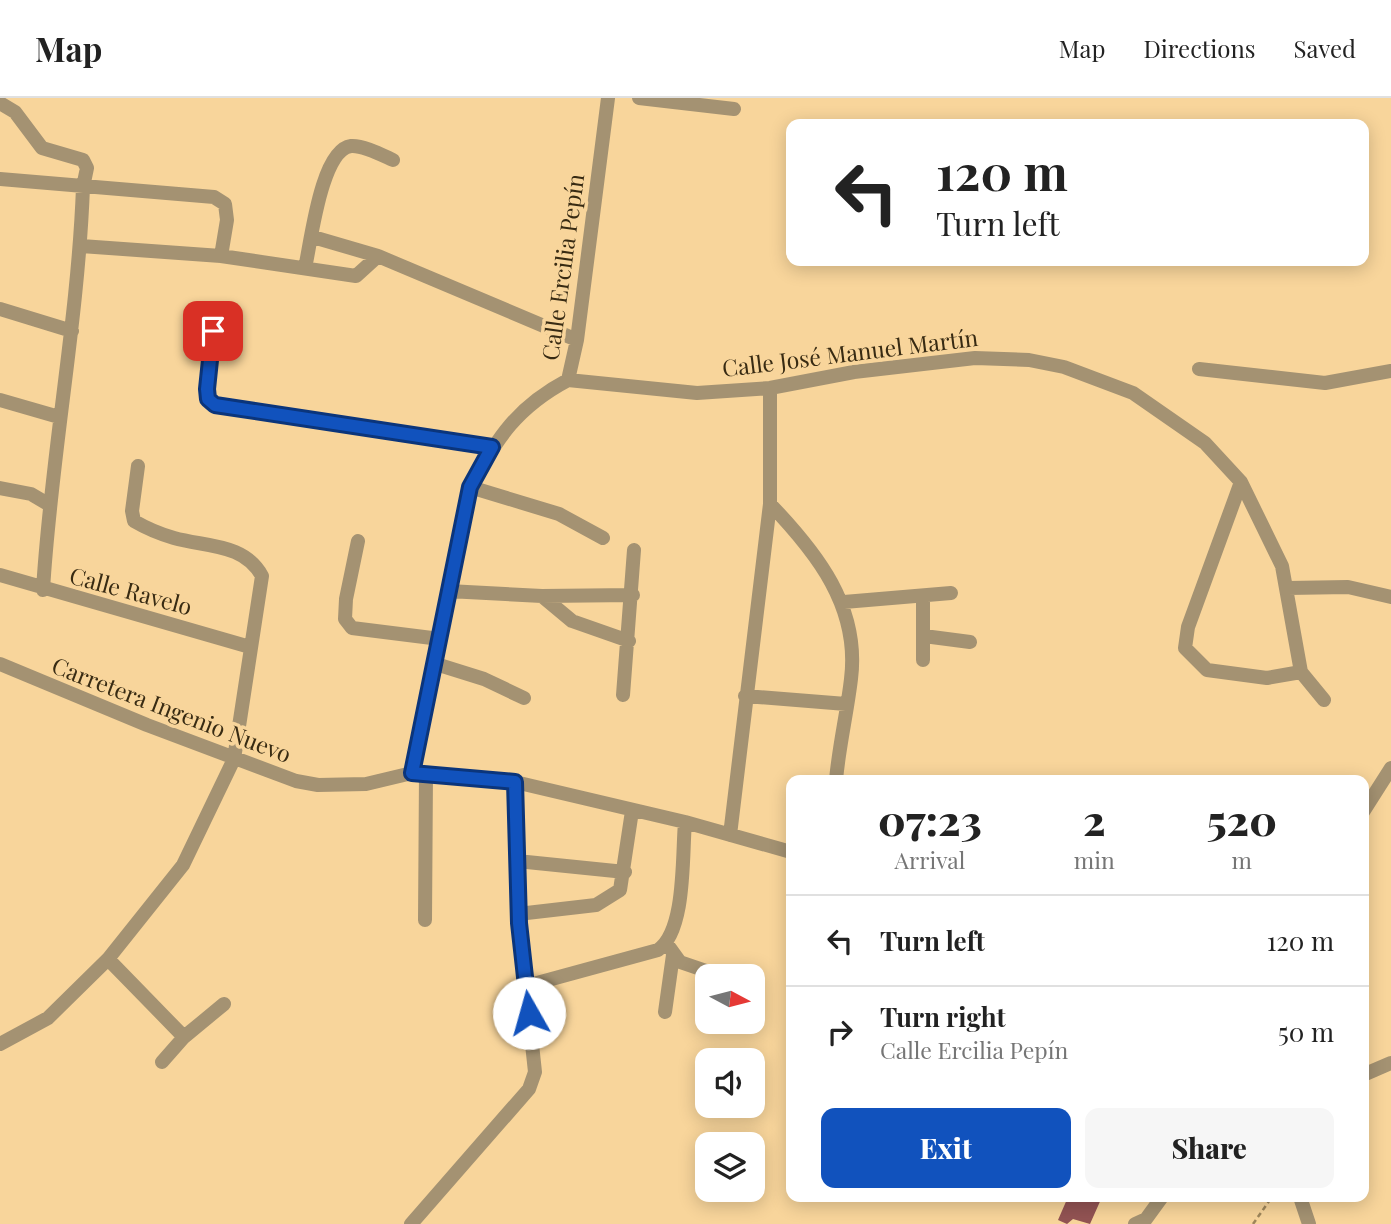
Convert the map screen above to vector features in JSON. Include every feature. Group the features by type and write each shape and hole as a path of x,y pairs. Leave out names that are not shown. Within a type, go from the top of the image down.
{"street":[{"name":"Calle Ercilia Pepín","path":"425,920 419,774 440,639 470,487 492,447 515,417 538,396 568,380 577,340 608,98"},
{"path":"639,98 734,109"},
{"path":"0,103 15,112 42,148 83,160 87,168 83,187 81,246 72,331 48,504 43,590"},
{"path":"305,268 327,168 338,151 353,145 393,160"},
{"path":"0,179 214,197 225,204 226,212 221,256"},
{"path":"313,237 378,256 577,340"},
{"path":"81,246 221,256 356,276 378,256"},
{"path":"0,309 72,331"},
{"path":"213,331 208,399 215,405 492,447"},
{"name":"Calle José Manuel Martín","path":"568,380 697,393 770,388 854,372 975,358 1029,360 1064,368 1133,393 1205,443 1241,482 1282,566 1301,672"},
{"path":"1199,369 1325,383 1391,371"},
{"path":"730,835 770,504 770,388"},
{"path":"0,400 59,417"},
{"path":"0,1044 48,1018 108,959 183,864 234,759 262,576 256,565 235,550 174,538 134,521 132,511 138,466"},
{"path":"1241,482 1188,626 1185,648 1207,670 1267,678 1301,672 1324,700"},
{"path":"470,487 559,514 603,538"},
{"path":"0,488 32,494 48,504"},
{"path":"770,504 809,544 844,602 850,633 852,677 837,775"},
{"path":"358,541 346,599 345,619 352,628 440,639"},
{"path":"623,695 633,595 634,550"},
{"name":"Calle Ravelo","path":"0,575 43,590 114,607 250,648"},
{"path":"1288,589 1348,587 1391,597"},
{"path":"449,591 542,596 633,595"},
{"path":"844,602 951,593"},
{"path":"542,596 572,621 629,641"},
{"path":"923,596 923,660"},
{"path":"924,636 970,642"},
{"name":"Carretera Ingenio Nuevo","path":"0,664 267,773 318,785 366,784 419,774 515,782 685,822 786,851"},
{"path":"436,664 484,679 524,698"},
{"path":"745,696 846,704"},
{"path":"1369,803 1391,768"},
{"path":"411,1224 528,1089 535,1072 519,914 515,782"},
{"path":"519,914 596,905 620,890 625,873 632,811"},
{"path":"665,1012 685,822"},
{"path":"517,861 625,873"},
{"path":"526,986 658,950 670,949 689,967 695,969"},
{"path":"108,959 184,1037"},
{"path":"162,1062 184,1037 224,1004"},
{"path":"1369,1072 1391,1063"},
{"path":"1135,1224 1146,1219 1158,1202"},
{"path":"1302,1202 1310,1224"}],"path":[{"path":"1254,1224 1269,1202"}],"building":[{"path":"1066,1202 1100,1202 1090,1224 1073,1219 1067,1224 1058,1220"}],"route":[{"path":"213,331 207,389 208,399 215,405 394,430 492,447 470,487 412,773 515,782 519,923 529,1013"}]}
